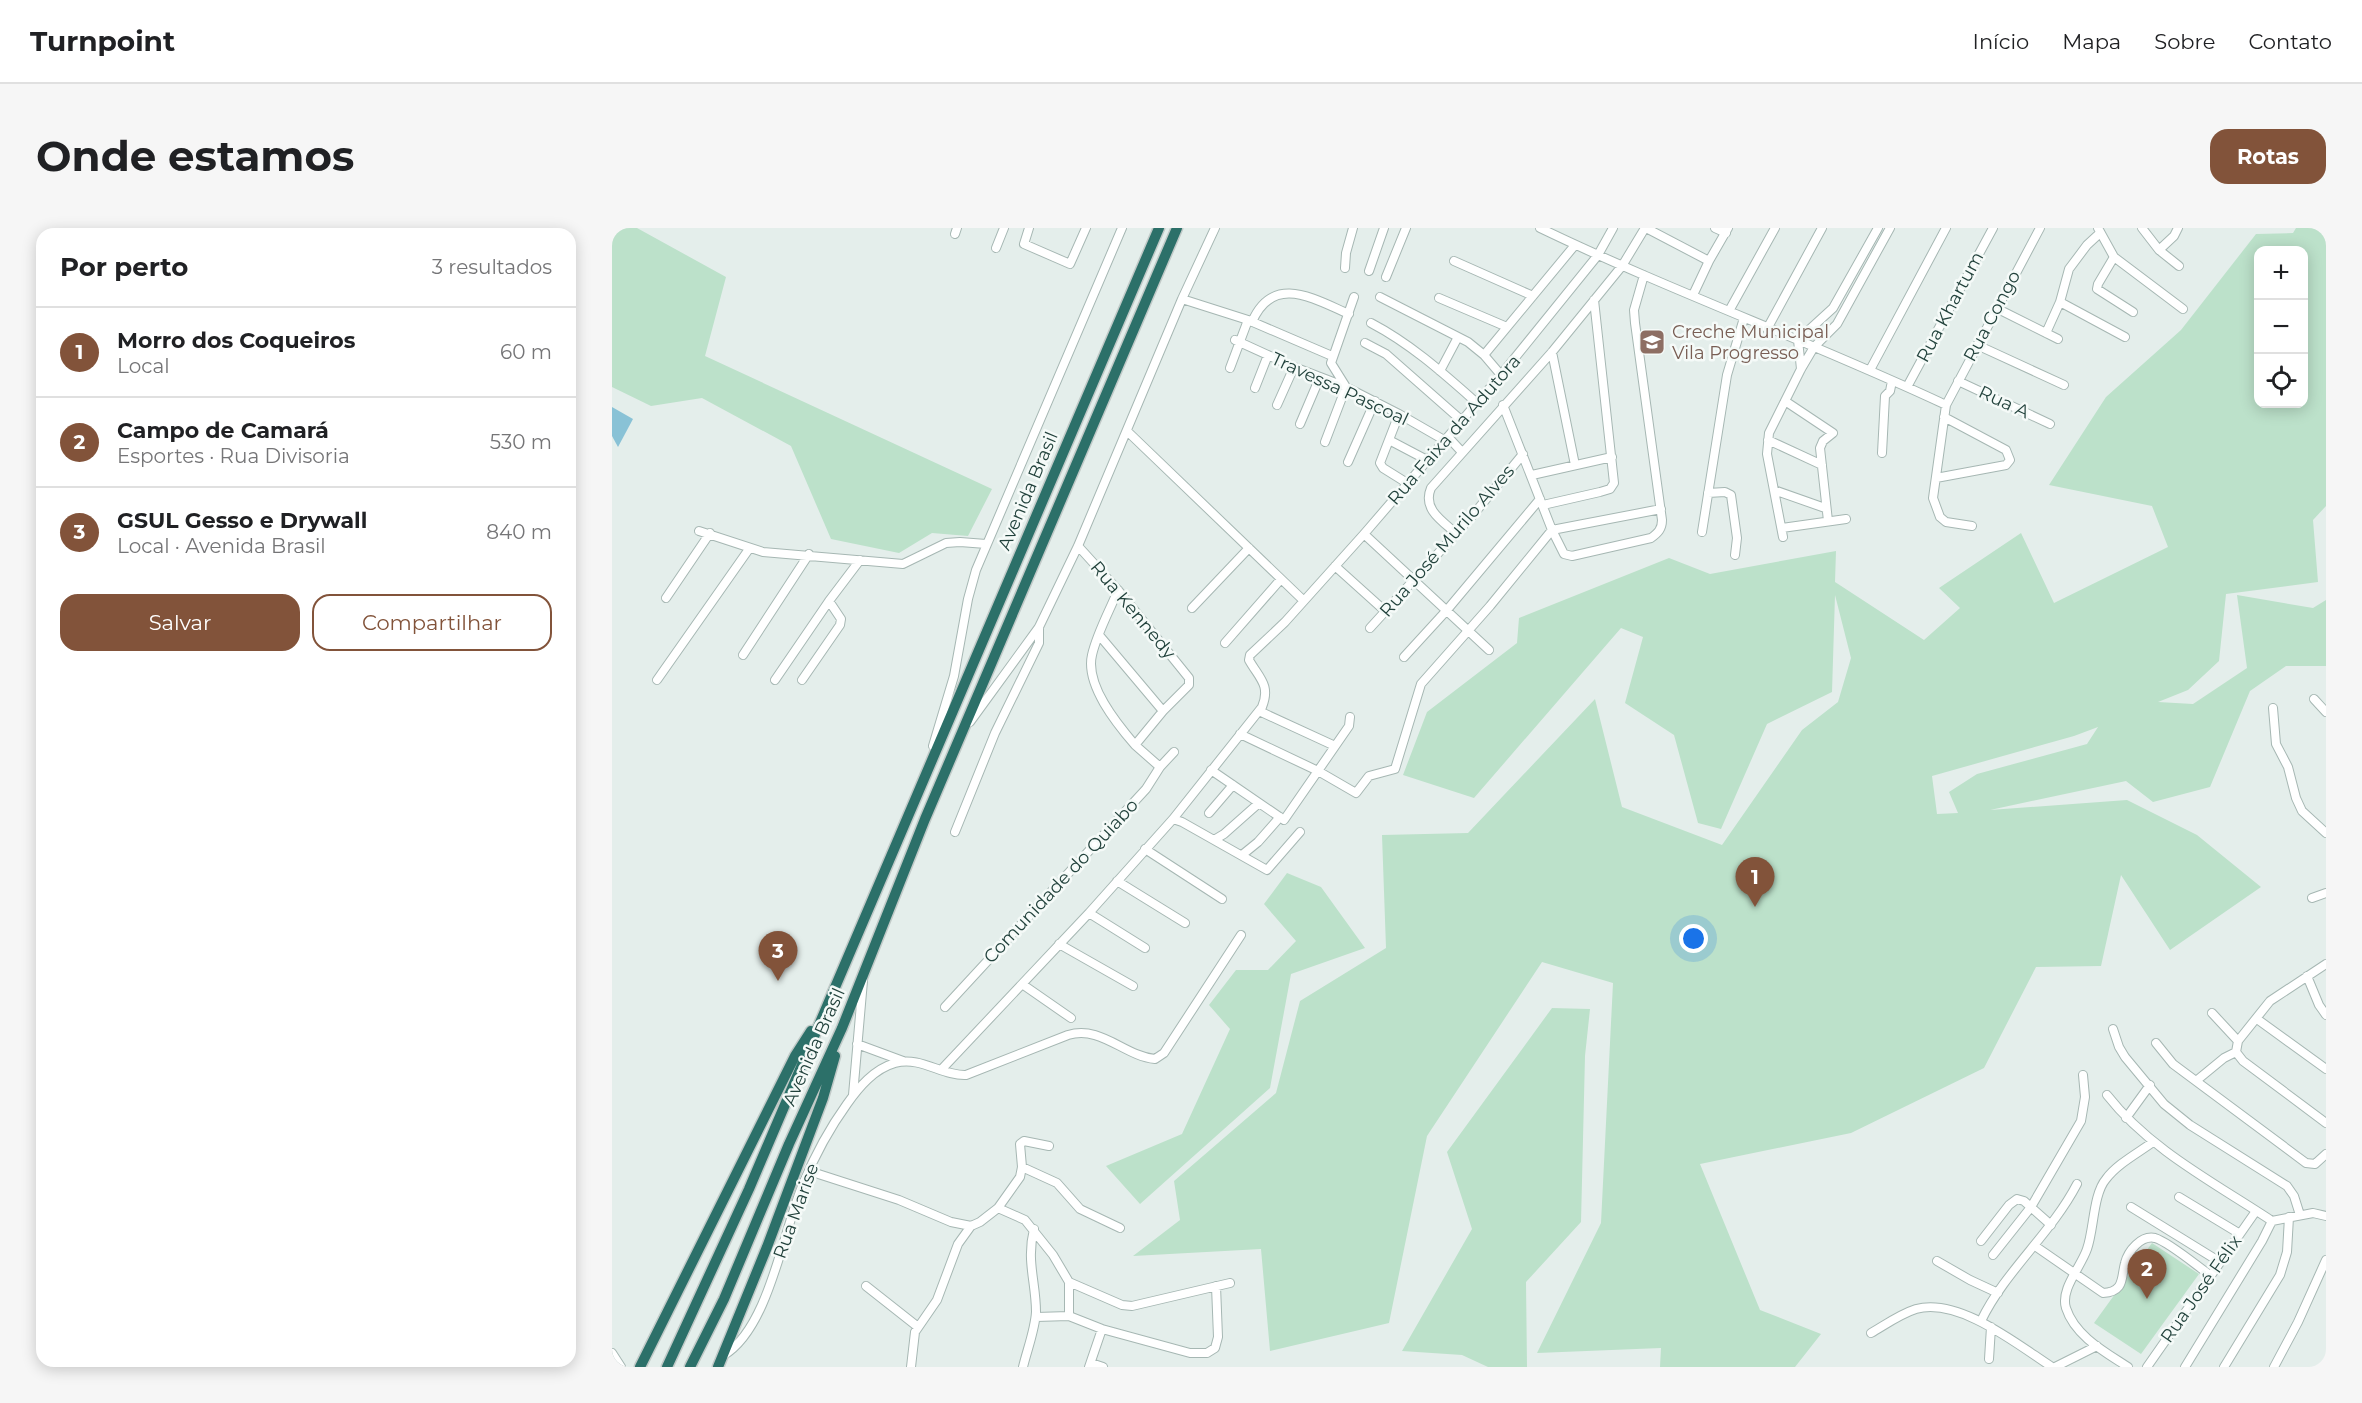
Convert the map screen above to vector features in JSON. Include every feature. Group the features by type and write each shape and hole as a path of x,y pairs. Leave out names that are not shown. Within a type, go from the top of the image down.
{"highway":[{"name":"Avenida Brasil","path":"667,1367 749,1189 1159,228"},
{"name":"Avenida Brasil","path":"690,1367 724,1299 789,1144 842,1028 960,736 1177,228"},
{"path":"640,1367 795,1056 823,1014"},
{"path":"718,1367 828,1082 842,1028"}],"street":[{"path":"996,248 1004,228"},
{"path":"1029,228 1024,239 1026,245 1069,263 1074,259 1086,228"},
{"name":"Avenida Brasil","path":"928,766 954,676 968,599 986,544 1122,228"},
{"name":"Avenida Brasil","path":"960,736 1039,627 1078,546 1182,299 1215,228"},
{"path":"1345,268 1346,253 1353,228"},
{"path":"1369,271 1384,228"},
{"path":"1386,277 1406,228"},
{"path":"1540,228 1622,266 1767,329 1870,370 1946,405"},
{"name":"Rua Faixa da Adutora","path":"1259,711 1266,696 1266,687 1249,660 1250,656 1285,622 1477,404 1598,255 1613,228"},
{"path":"1646,228 1709,261"},
{"name":"Rua Faixa da Adutora","path":"1456,534 1430,508 1427,496 1435,481 1552,352 1622,266 1646,228"},
{"path":"1693,295 1727,230 1715,228"},
{"path":"1729,311 1775,228"},
{"path":"1767,329 1822,228"},
{"path":"1798,340 1833,308 1878,228"},
{"path":"1783,537 1767,454 1768,440 1801,369 1814,347 1837,324 1890,228"},
{"path":"1870,370 1946,228"},
{"name":"Rua Khartum","path":"1907,387 1993,228"},
{"name":"Rua Congo","path":"1972,526 1946,522 1940,517 1933,498 1946,405 2040,228"},
{"path":"2142,228 2159,250 2178,266"},
{"path":"2159,250 2174,236 2178,228"},
{"path":"2046,333 2060,302 2069,269 2099,231 2114,257 2183,309"},
{"path":"1484,356 1575,244"},
{"path":"2114,257 2097,289 2133,312"},
{"path":"1454,261 1533,296"},
{"path":"1503,405 1552,530 1564,554 1578,554 1651,538 1661,528 1661,509 1634,310 1644,275"},
{"path":"1230,368 1238,341 1257,309 1272,297 1303,294 1349,314"},
{"path":"1325,442 1346,387 1333,370 1332,356 1354,297"},
{"path":"1380,297 1458,338 1484,356 1501,375"},
{"path":"1439,298 1507,327"},
{"path":"1182,299 1250,321 1332,356"},
{"path":"1404,657 1541,502 1600,492 1613,486 1612,457 1594,300"},
{"path":"2060,302 2125,337"},
{"path":"1996,308 2058,339"},
{"path":"1702,532 1727,375 1744,318"},
{"path":"1371,323 1406,343 1477,404"},
{"path":"1440,371 1458,338"},
{"path":"1798,340 1801,369"},
{"name":"Travessa Pascoal","path":"1238,341 1375,401 1446,438 1461,451"},
{"path":"1365,343 1386,354 1461,420"},
{"path":"1977,345 2064,385"},
{"path":"1552,352 1575,465"},
{"path":"1255,388 1268,354"},
{"path":"1277,405 1294,367"},
{"path":"1300,424 1320,377"},
{"path":"1882,453 1885,396 1890,391 1892,381"},
{"name":"Rua A","path":"1958,381 2050,423"},
{"path":"1348,462 1375,401"},
{"path":"1785,401 1833,432 1821,444 1827,521"},
{"path":"1399,414 1380,463 1389,472 1407,483"},
{"path":"1936,478 1993,469 2006,465 2010,460 2006,450 1944,417"},
{"path":"1127,431 1303,600"},
{"path":"1389,440 1427,460"},
{"path":"1768,440 1822,465"},
{"name":"Rua José Murilo Alves","path":"1370,628 1456,534 1523,454"},
{"path":"1532,475 1612,457"},
{"path":"1774,490 1825,508"},
{"path":"1708,493 1725,492 1731,495 1737,538 1735,555"},
{"path":"1240,734 1318,771 1356,793 1369,776 1395,769 1421,684 1469,631 1552,530 1661,509"},
{"path":"1782,528 1846,519"},
{"path":"699,531 763,552 903,564 946,543 986,544"},
{"path":"666,598 710,533"},
{"path":"1364,534 1489,650"},
{"name":"Rua Kennedy","path":"1078,546 1118,590 1187,675 1189,685 1163,711"},
{"path":"1192,608 1249,548"},
{"path":"657,680 749,549"},
{"path":"743,655 809,555"},
{"path":"775,680 860,560"},
{"path":"1335,566 1385,611"},
{"path":"1226,643 1281,579"},
{"path":"1118,590 1092,654 1094,679 1112,718 1135,745 1160,767"},
{"path":"802,680 840,625 841,619 829,601"},
{"path":"955,832 995,733 1039,643 1039,627"},
{"path":"1099,635 1163,711 1135,745"},
{"path":"2314,699 2326,712"},
{"path":"2273,708 2276,744 2287,763 2302,811 2326,832"},
{"path":"941,1070 1089,913 1173,819 1259,711 1335,747"},
{"path":"1211,770 1284,820 1335,747 1348,726 1350,717"},
{"name":"Comunidade do Quiabo","path":"945,1007 1031,911 1146,789 1160,767 1174,752"},
{"path":"1209,813 1233,785"},
{"path":"1214,840 1259,803"},
{"path":"1242,855 1258,842 1280,817"},
{"path":"1173,819 1267,870 1300,832"},
{"path":"1145,849 1222,899"},
{"path":"1117,881 1185,924"},
{"path":"2312,898 2326,893"},
{"path":"1089,913 1145,948"},
{"path":"857,1044 903,1062 914,1062 966,1076 1076,1033 1098,1036 1155,1059 1164,1053 1241,934"},
{"path":"1059,944 1133,986"},
{"path":"2326,964 2270,1001 2238,1041 2236,1052 2243,1062 2326,1123"},
{"path":"852,1096 864,973"},
{"path":"2307,976 2319,1005 2326,1015"},
{"path":"1022,984 1071,1018"},
{"path":"2212,1013 2238,1041"},
{"path":"2257,1019 2326,1069"},
{"path":"2113,1029 2125,1057 2164,1104 2190,1125 2287,1186 2294,1196 2300,1215"},
{"path":"2156,1043 2173,1064 2306,1163 2315,1164 2326,1154"},
{"path":"2196,1081 2224,1058 2236,1052"},
{"name":"Rua Marise","path":"724,1355 734,1349 743,1339 766,1293 778,1263 796,1203 825,1136 852,1096 878,1071 903,1062"},
{"path":"1993,1255 2031,1207 2081,1121 2085,1097 2083,1075"},
{"path":"2126,1118 2150,1085"},
{"path":"2107,1095 2126,1118 2153,1142 2272,1221 2313,1213 2326,1215"},
{"path":"810,1131 825,1136"},
{"path":"911,1367 912,1342 918,1327 937,1300 953,1254 971,1226 998,1208 1016,1184 1022,1167 1019,1145 1022,1142 1049,1146"},
{"path":"2128,1367 2080,1331 2067,1311 2065,1294 2088,1248 2102,1184 2111,1174 2153,1142"},
{"path":"1022,1167 1058,1183 1080,1209 1120,1228"},
{"path":"809,1171 899,1200 951,1222 971,1226"},
{"path":"1981,1321 1998,1293 2064,1208 2077,1185"},
{"path":"2179,1197 2240,1234"},
{"path":"1981,1241 2009,1205 2017,1199 2024,1201 2051,1225"},
{"path":"2131,1206 2220,1262"},
{"path":"998,1208 1020,1217 1034,1229 1053,1255 1069,1282 1069,1316"},
{"name":"Rua José Félix","path":"2147,1367 2256,1211"},
{"path":"2224,1367 2280,1275 2287,1252 2289,1217"},
{"path":"2185,1367 2272,1221"},
{"path":"1023,1367 1036,1317 1036,1300 1029,1254 1034,1229"},
{"path":"2035,1246 2103,1293 2114,1291 2122,1282 2125,1261 2131,1250 2142,1240 2153,1237 2210,1275"},
{"path":"2274,1367 2298,1322 2326,1260"},
{"path":"1937,1261 1998,1293"},
{"path":"1069,1282 1122,1305 1132,1306 1230,1283"},
{"path":"866,1286 918,1327"},
{"path":"1036,1317 1069,1316 1102,1329 1190,1353 1207,1353 1215,1348 1218,1337 1216,1286"},
{"path":"1871,1333 1905,1314 1918,1309 1933,1308 1956,1312 1981,1321 2053,1367 2097,1346"},
{"path":"1989,1359 1991,1327"},
{"path":"1102,1329 1090,1365 1103,1367"},
{"path":"612,1353 621,1367"},
{"path":"2069,1359 2076,1367"}],"green space":[{"path":"612,228 637,228 726,277 705,356 992,489 968,536 932,533 899,553 831,539 791,446 702,398 651,406 612,387"},
{"path":"2296,228 2326,228 2326,506 2313,520 2318,582 2226,594 2219,661 2188,690 2158,702 2193,704 2247,668 2237,595 2313,608 2326,600 2326,666 2286,666 2250,691 2210,787 2153,802 2126,781 1990,810 2127,800 2197,835 2261,887 2170,950 2121,875 2101,966 2036,967 1984,1068 1851,1133 1700,1164 1760,1310 1821,1334 1795,1367 1660,1367 1661,1348 1537,1353 1601,1223 1613,983 1542,962 1427,1136 1389,1323 1270,1351 1261,1249 1133,1256 1180,1220 1174,1181 1276,1093 1300,1001 1386,948 1382,835 1468,833 1595,699 1622,807 1722,845 1802,730 1838,702 1851,658 1835,595 1832,692 1767,724 1721,829 1698,823 1674,735 1625,703 1643,637 1621,628 1474,798 1403,775 1427,712 1517,643 1519,618 1669,558 1710,574 1836,551 1835,582 1924,640 1960,608 1939,588 2021,533 2054,603 2168,547 2152,506 2049,485 2106,397 2181,330 2256,234 2293,233","holes":["2098,727 2087,744 1977,774 1949,792 1958,813 1937,814 1932,776 2074,736"]},
{"path":"1287,873 1321,887 1365,948 1291,974 1270,1088 1140,1204 1106,1166 1182,1134 1230,1029 1209,1005 1236,970 1268,970 1296,941 1264,904"},
{"path":"1552,1008 1590,1009 1585,1056 1581,1222 1526,1282 1527,1367 1488,1367 1462,1355 1402,1351 1472,1229 1447,1152"},
{"path":"2152,1243 2199,1274 2141,1354 2094,1323"}],"water":[{"path":"612,407 633,419 618,447 612,436"}],"place":[{"name":"Creche Municipal Vila Progresso","path":"1652,342"},
{"name":"Morro dos Coqueiros","path":"1755,907"},
{"name":"GSUL Gesso e Drywall","path":"778,981"},
{"name":"Campo de Camará","path":"2147,1299"}]}
